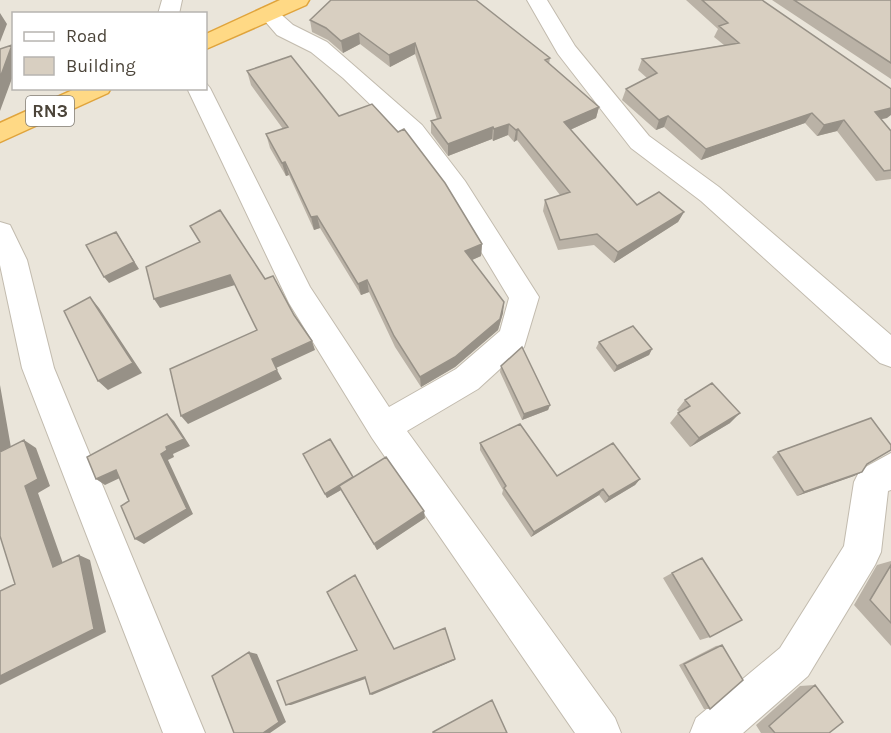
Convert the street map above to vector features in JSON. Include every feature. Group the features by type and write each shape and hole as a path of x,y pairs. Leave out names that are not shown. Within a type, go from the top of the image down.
{"highway":[{"path":"207,42 298,0"},
{"name":"RN3","path":"0,133 95,90"}],"street":[{"path":"537,0 566,49 640,142 710,194 891,354"},
{"path":"268,13 285,30 319,47 351,73 412,131 456,188 524,297 513,338 467,379 384,427"},
{"path":"199,90 299,295 384,427 600,733"},
{"path":"0,232 13,260 38,368 184,733"},
{"path":"711,733 794,662 862,552 872,482 891,470"}],"shaded area":[{"path":"0,0 891,0 891,733 0,733"}],"building":[{"path":"331,0 476,0 550,58 545,60 599,107 564,122 637,205 659,192 684,212 618,252 597,234 560,240 545,200 570,192 518,129 516,130 509,124 494,129 493,127 448,144 431,121 441,118 415,43 389,55 359,33 341,41 326,28 310,20"},
{"path":"702,0 762,0 891,89 891,108 875,112 891,131 891,170 884,171 844,120 824,125 812,113 706,149 668,116 659,120 626,89 657,73 642,59 739,43 719,26 728,23"},
{"path":"794,0 891,0 891,63"},
{"path":"12,45 0,78 0,49"},
{"path":"291,56 339,116 372,104 398,132 404,129 445,183 482,244 465,251 504,302 500,319 455,357 420,377 394,336 367,280 358,284 317,216 311,217 285,162 282,163 266,134 288,127 247,71"},
{"path":"220,210 265,279 273,276 294,315 312,341 272,359 277,370 181,416 170,369 257,330 230,275 154,299 146,267 200,242 190,226"},
{"path":"116,232 134,262 104,277 86,245"},
{"path":"90,297 133,363 98,381 64,311"},
{"path":"633,326 652,349 617,366 599,342"},
{"path":"522,347 550,405 524,414 501,366"},
{"path":"712,383 740,413 699,438 678,413 690,406 685,400"},
{"path":"167,414 184,439 166,447 167,450 161,454 187,509 135,539 121,506 129,501 116,470 96,479 87,457"},
{"path":"871,418 891,445 891,450 867,464 862,472 804,492 778,452"},
{"path":"520,424 557,476 613,443 640,479 609,497 603,489 534,532 504,488 506,486 480,443"},
{"path":"330,439 353,477 325,494 303,454"},
{"path":"24,440 38,479 25,486 53,567 79,555 94,629 0,676 0,591 15,584 0,536 0,452"},
{"path":"386,457 424,511 374,544 339,486"},
{"path":"702,558 742,620 710,637 672,573"},
{"path":"891,565 891,623 870,600"},
{"path":"355,575 394,649 445,628 455,659 370,694 365,677 286,705 277,681 357,650 327,592"},
{"path":"722,645 743,680 710,709 684,664"},
{"path":"249,652 279,722 263,733 234,733 212,676"},
{"path":"815,685 843,722 829,733 775,733 769,726"},
{"path":"492,700 507,733 433,733 433,732"}]}
